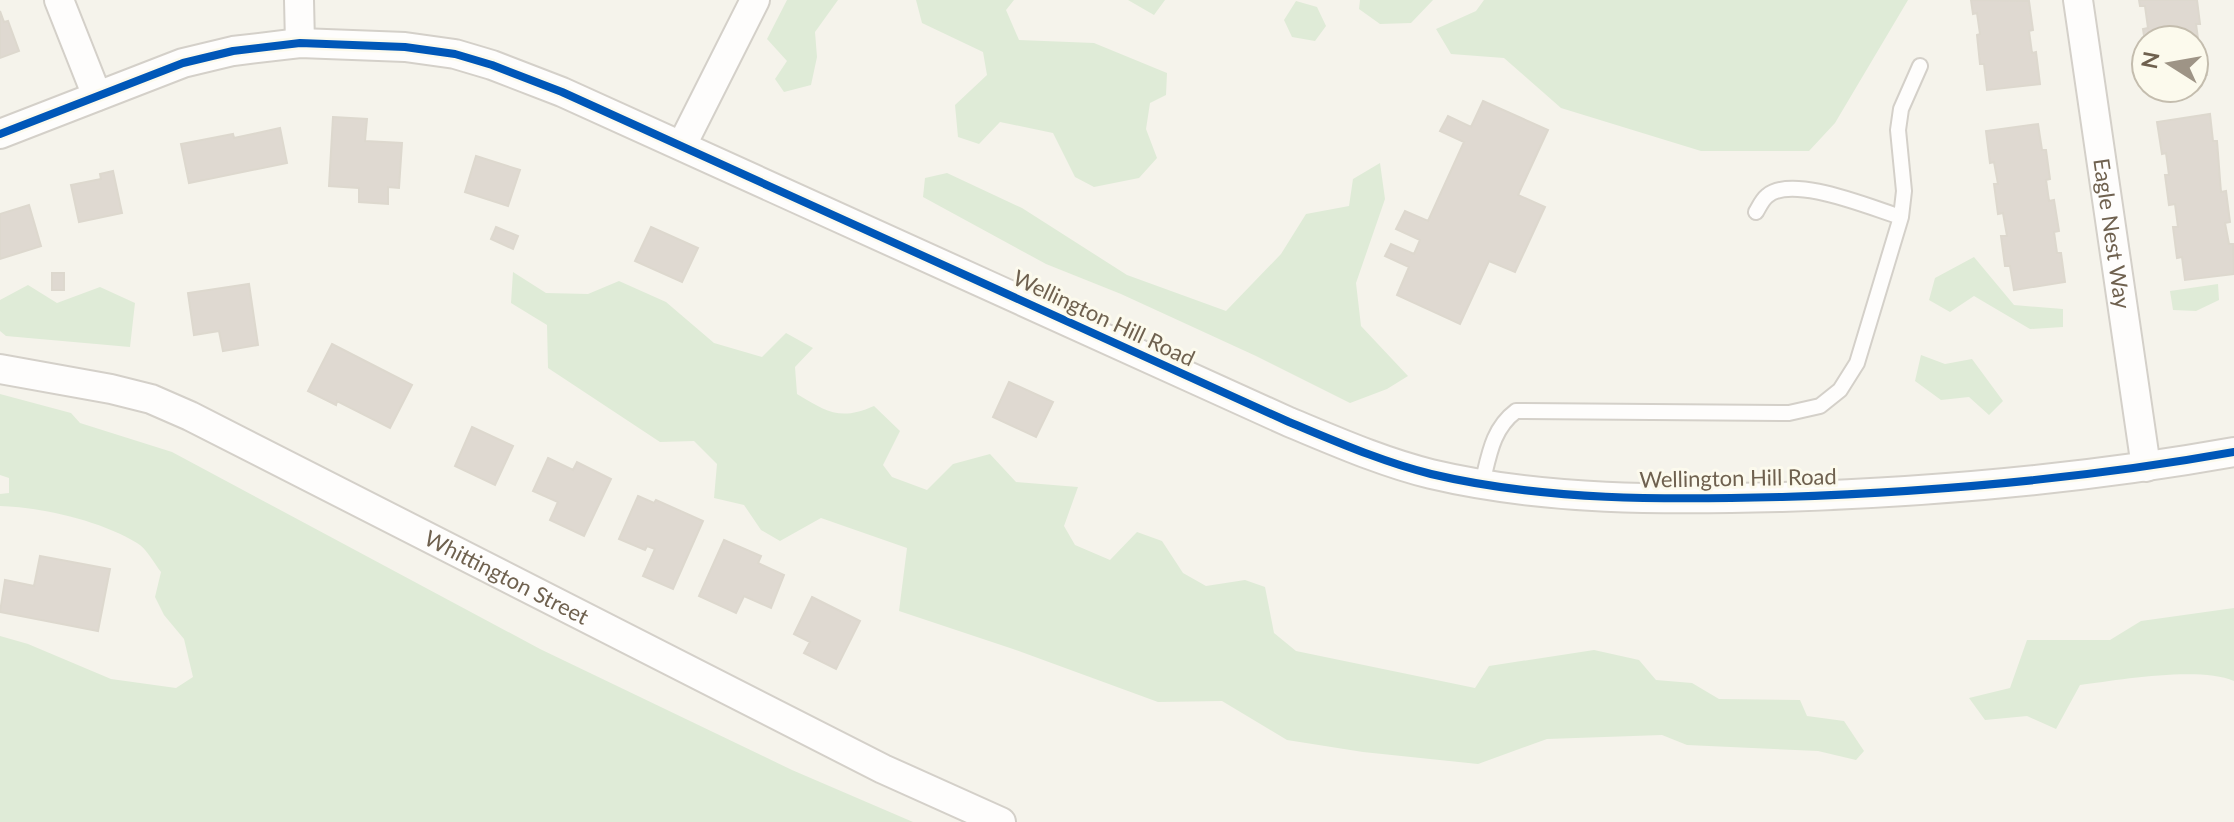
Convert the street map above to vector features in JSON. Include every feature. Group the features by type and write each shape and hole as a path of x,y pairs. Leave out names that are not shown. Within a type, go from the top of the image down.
{"street":[{"path":"59,0 97,96"},
{"path":"299,0 300,43"},
{"path":"682,145 755,0"},
{"name":"Eagle Nest Way","path":"2078,0 2146,467"},
{"name":"Wellington Hill Road","path":"0,134 183,63 233,51 300,43 405,47 455,54 562,92 1289,422 1359,451 1429,473 1482,484 1640,499 1745,498 1994,485 2146,467 2234,452"},
{"name":"Whittington Street","path":"0,369 111,389 151,399 190,416 883,769 1001,822"}],"lane":[{"path":"1482,484 1495,435 1503,421 1516,411 1789,413 1820,406 1840,390 1857,363 1901,217 1904,191 1898,130 1901,109 1920,66"},
{"path":"1756,212 1767,195 1788,187 1816,191 1901,217"}],"green space":[{"path":"787,0 838,0 815,32 817,57 811,85 784,92 775,79 787,61 767,39"},
{"path":"916,0 1014,0 1006,10 1019,40 1094,43 1167,73 1166,95 1150,103 1146,129 1157,158 1139,178 1094,187 1075,177 1053,133 1000,122 979,144 958,137 955,105 987,75 983,52 922,23"},
{"path":"1128,0 1165,0 1154,15"},
{"path":"1360,0 1433,0 1411,23 1380,24 1359,9"},
{"path":"1484,0 1908,0 1835,123 1809,151 1701,151 1561,108 1504,58 1451,54 1436,29 1476,11"},
{"path":"1296,1 1317,7 1326,26 1315,41 1292,37 1284,20"},
{"path":"1380,163 1385,199 1356,283 1361,326 1408,376 1387,389 1350,403 1121,294 1046,264 923,197 925,178 947,173 1022,208 1127,275 1226,311 1281,254 1306,214 1349,206 1353,179"},
{"path":"1974,257 2014,305 2063,309 2063,327 2030,329 1974,296 1950,312 1929,300 1935,278"},
{"path":"513,272 546,293 588,294 619,281 666,302 714,343 762,357 786,333 813,348 795,367 797,394 817,406 843,414 874,406 900,431 883,465 892,477 927,490 953,464 990,454 1016,482 1078,487 1064,526 1075,545 1110,560 1137,532 1162,541 1183,573 1206,586 1245,580 1265,587 1274,633 1296,651 1475,688 1489,666 1594,650 1639,660 1656,680 1692,683 1719,699 1800,700 1807,716 1844,721 1864,751 1856,760 1818,751 1687,745 1662,735 1547,739 1478,764 1363,752 1287,740 1222,701 1158,702 899,611 907,548 821,518 780,541 761,530 744,505 714,498 717,464 694,441 660,442 548,368 547,325 511,303"},
{"path":"2218,284 2219,300 2196,311 2173,310 2170,291"},
{"path":"28,285 57,303 100,287 135,303 130,347 6,336 0,331 0,300"},
{"path":"1921,355 1945,364 1972,359 2003,401 1989,415 1969,397 1941,400 1915,381"},
{"path":"0,394 71,413 80,423 172,452 540,649 792,770 913,822 0,822 0,636 28,644 111,679 176,688 193,677 184,639 164,615 155,597 161,572 141,546 106,528 71,517 0,506 0,494 9,493 9,478 0,475"},
{"path":"2234,608 2234,681 2180,674 2080,685 2056,729 2027,716 1985,720 1969,698 2010,688 2027,640 2110,640 2141,621"}],"building":[{"path":"1971,0 2029,1 2033,30 2029,31 2032,53 2036,52 2040,84 1987,90 1984,64 1980,64 1977,13 1973,14"},
{"path":"2139,0 2197,0 2200,24 2147,24 2145,6 2140,6"},
{"path":"0,11 4,22 8,21 19,51 0,58"},
{"path":"1483,101 1548,130 1518,195 1545,207 1515,272 1489,261 1460,324 1397,295 1409,267 1385,256 1391,244 1414,254 1420,240 1396,229 1405,211 1428,221 1464,142 1440,131 1448,116 1471,127"},
{"path":"2210,114 2213,141 2217,141 2221,192 2226,191 2230,222 2225,223 2229,244 2233,244 2234,274 2185,280 2182,257 2177,258 2173,227 2178,227 2175,204 2169,205 2166,153 2162,154 2157,122"},
{"path":"333,117 367,119 365,141 402,143 399,188 388,187 388,204 359,202 359,188 329,186"},
{"path":"2038,124 2042,150 2046,150 2049,201 2054,200 2059,231 2054,232 2065,282 2014,290 2010,266 2005,266 2001,236 2007,236 2003,213 1998,214 1994,184 1998,184 1994,162 1990,163 1986,131"},
{"path":"280,128 287,163 189,183 181,144 233,134 234,138"},
{"path":"476,156 520,170 508,206 465,192"},
{"path":"113,171 122,213 79,222 71,185 101,179 100,174"},
{"path":"29,205 41,246 0,259 0,214"},
{"path":"496,227 518,236 513,249 491,239"},
{"path":"651,227 698,248 682,282 635,261"},
{"path":"52,273 64,273 64,290 52,290"},
{"path":"249,284 258,345 223,351 219,331 194,335 188,293"},
{"path":"332,344 412,385 390,428 337,401 336,405 308,391"},
{"path":"1009,382 1053,402 1036,437 993,417"},
{"path":"472,427 513,446 495,485 455,466"},
{"path":"548,458 573,470 577,462 611,479 584,536 550,520 558,502 533,491"},
{"path":"638,496 654,503 656,500 703,521 673,589 643,576 655,549 647,546 645,550 619,539"},
{"path":"724,540 761,556 758,563 784,575 771,608 744,596 736,613 699,596"},
{"path":"40,556 110,569 98,631 0,612 5,580 34,586"},
{"path":"812,597 860,621 836,669 804,653 810,642 794,634"}],"cycle path":[{"path":"0,134 183,63 233,51 300,43 405,47 455,54 562,92 1289,422 1377,457 1431,474 1518,489 1606,497 1782,497 2009,483 2121,470 2234,452"}]}
